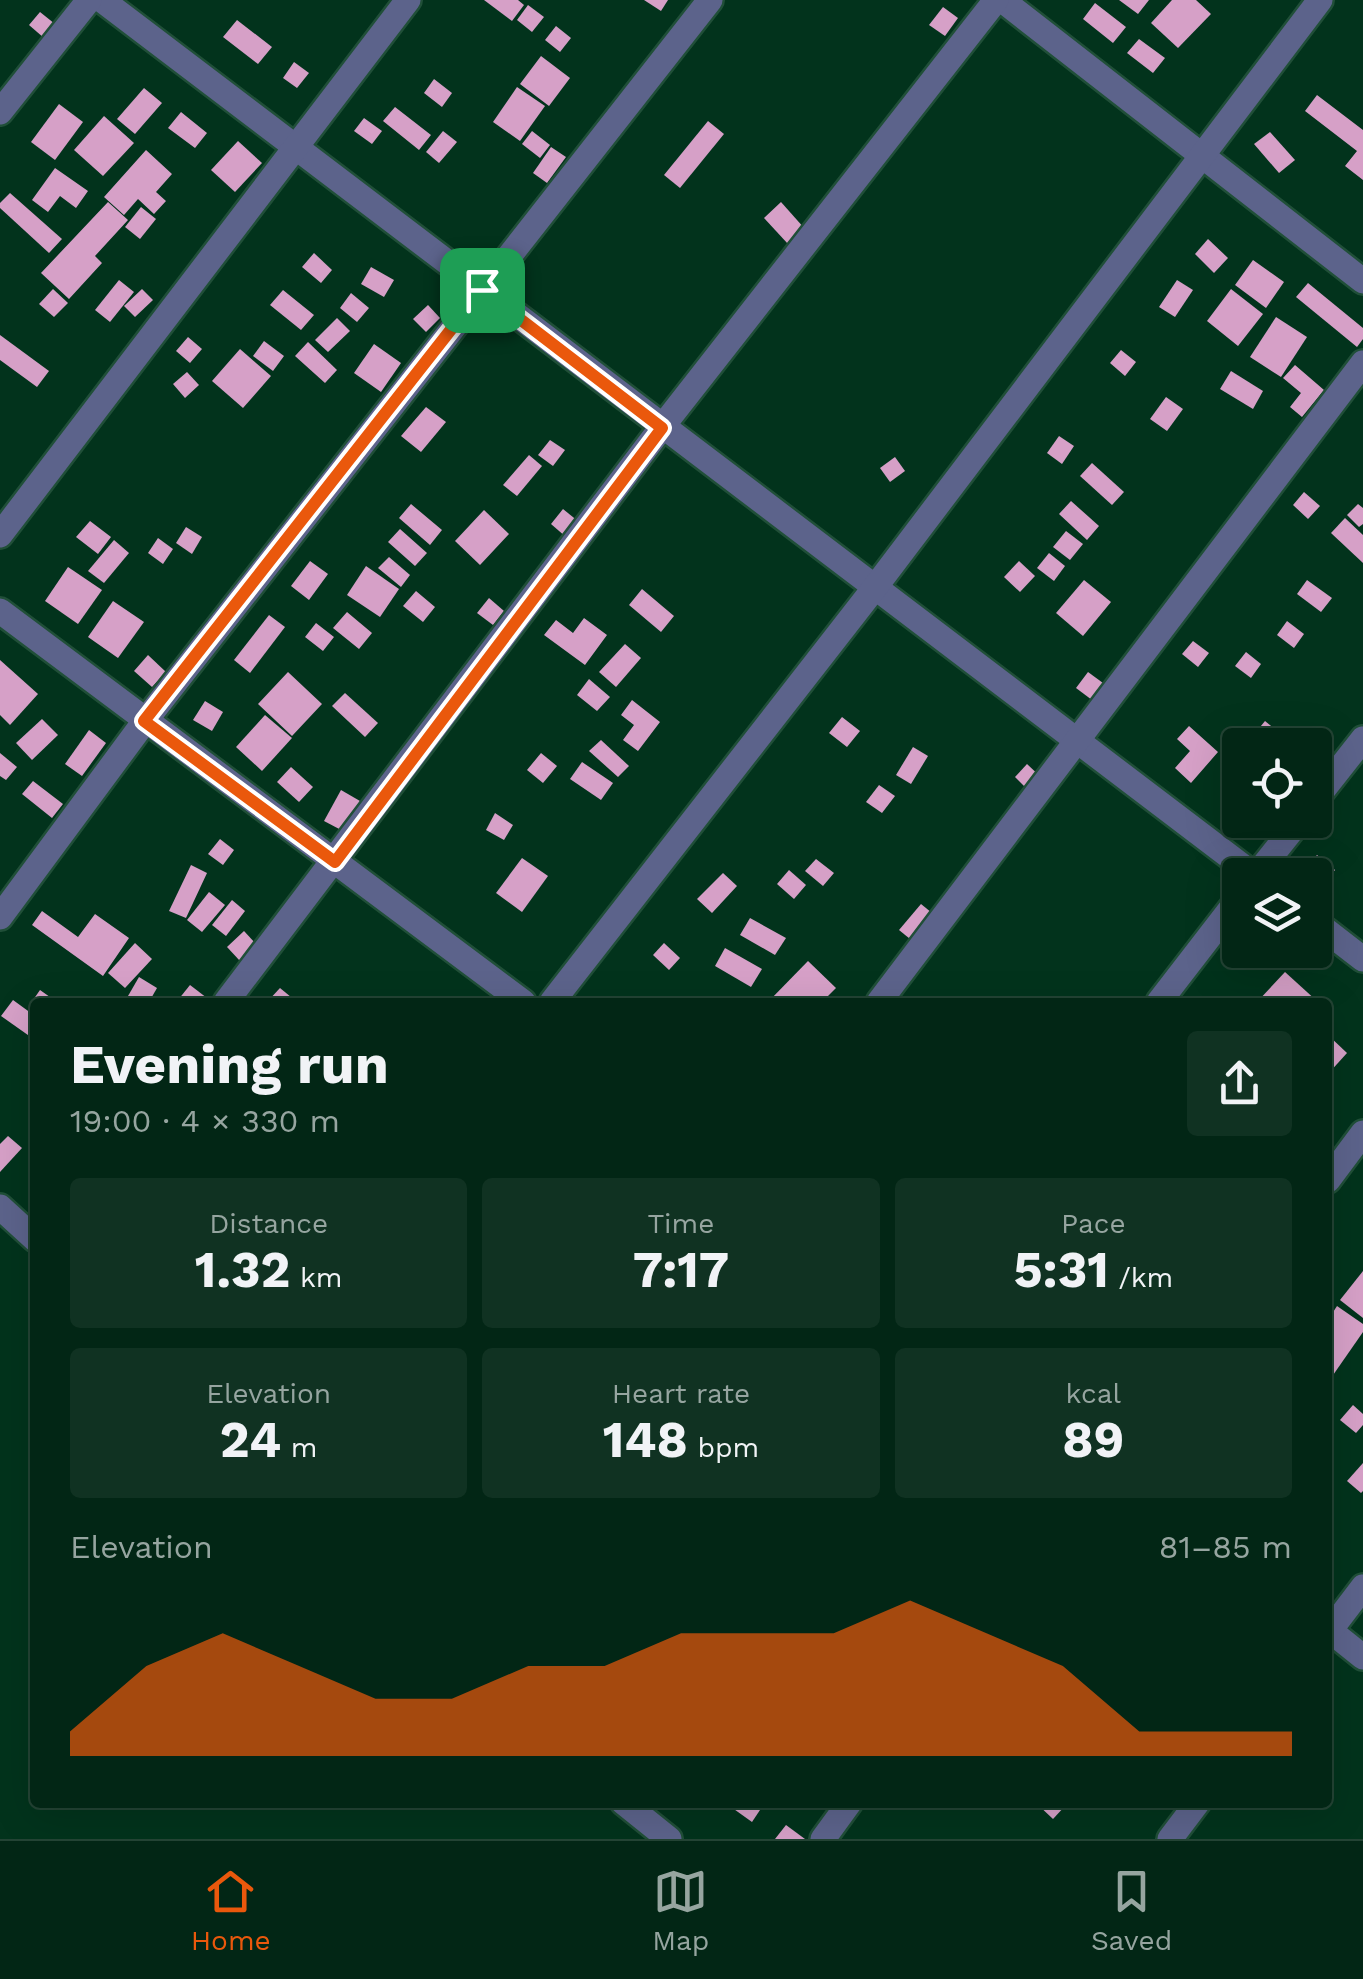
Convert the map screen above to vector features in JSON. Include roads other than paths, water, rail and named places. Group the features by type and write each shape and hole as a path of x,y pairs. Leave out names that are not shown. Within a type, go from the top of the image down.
{"street":[{"path":"0,112 89,0"},
{"path":"102,0 1232,858"},
{"path":"0,535 408,0"},
{"path":"0,917 144,721 710,0"},
{"path":"229,998 662,428 999,0 1363,281"},
{"path":"555,998 876,586 1316,1"},
{"path":"881,998 1363,363"},
{"path":"0,610 518,998"},
{"path":"1332,778 1363,739"},
{"path":"1269,858 1285,838"},
{"path":"1162,998 1222,920"},
{"path":"1332,935 1363,959"},
{"path":"1332,1175 1363,1133"},
{"path":"0,1206 30,1234"},
{"path":"1332,1626 1363,1586"},
{"path":"1332,1634 1363,1657"},
{"path":"630,1808 668,1839"},
{"path":"823,1839 846,1808"},
{"path":"1170,1839 1193,1808"}]}
